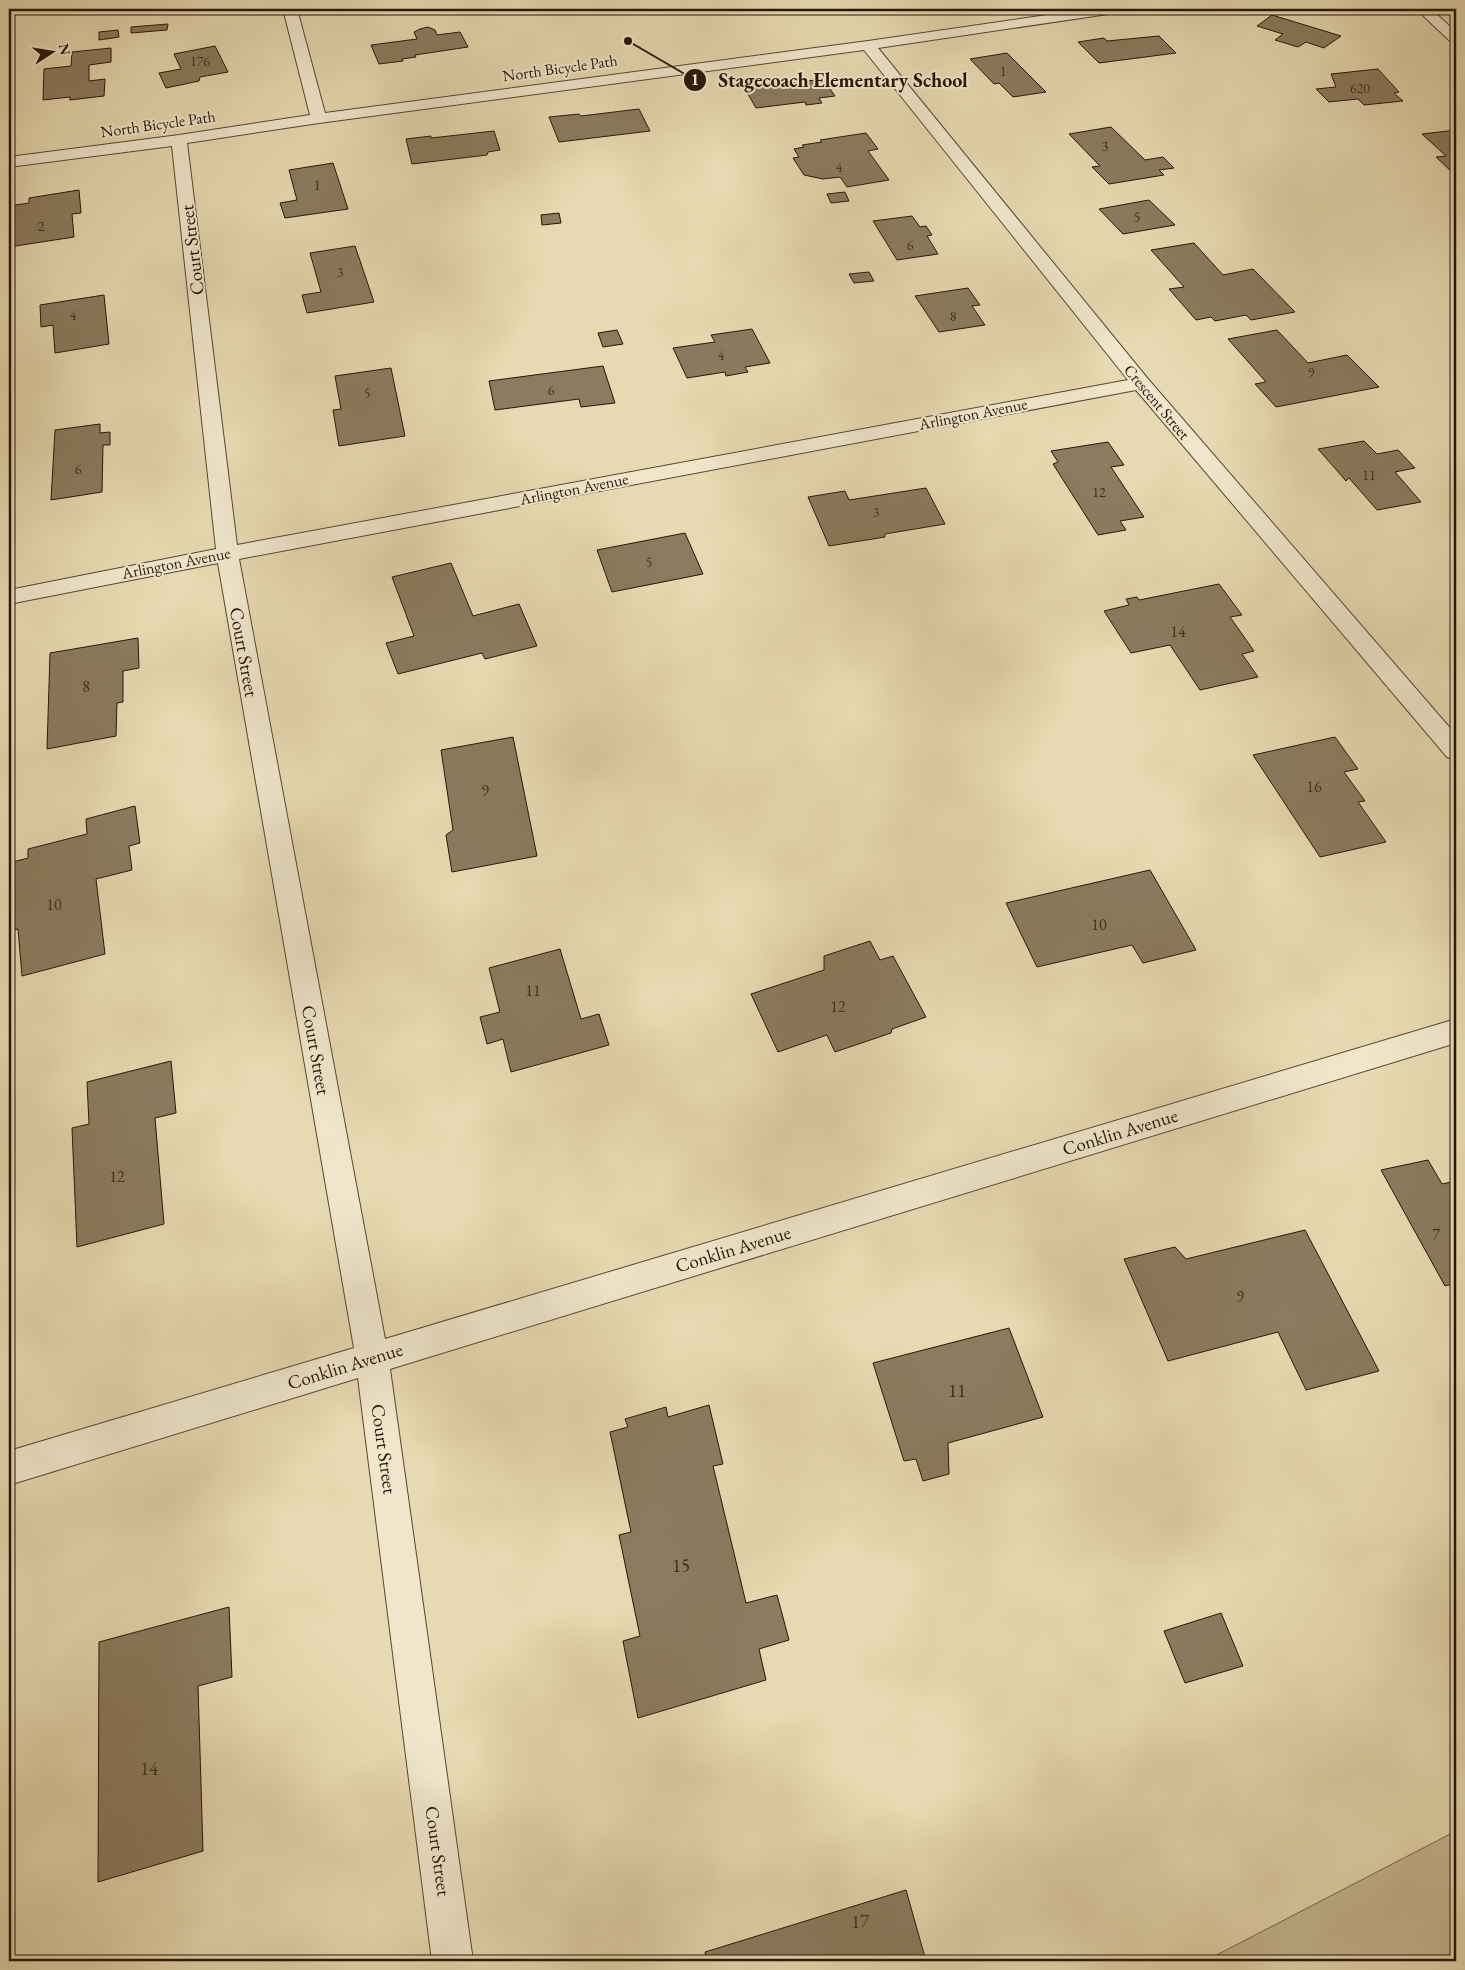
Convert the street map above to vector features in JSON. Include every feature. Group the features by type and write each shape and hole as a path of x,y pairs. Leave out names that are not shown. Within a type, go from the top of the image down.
{"street":[{"path":"290,9 319,118"},
{"name":"North Bicycle Path","path":"9,162 179,140 319,118 868,45 1115,9"},
{"path":"1423,9 1456,39"},
{"name":"Crescent Street","path":"868,45 1141,383 1456,751"},
{"name":"Court Street","path":"179,140 226,554 372,1358 453,1961"},
{"name":"Arlington Avenue","path":"9,597 226,554 1141,383"},
{"name":"Conklin Avenue","path":"9,1468 1456,1031"}],"shaded area":[{"path":"1456,1831 1456,1961 1205,1961"}],"building":[{"path":"29,9 71,9 30,14"},
{"path":"1272,15 1341,36 1324,48 1306,42 1298,47 1275,40 1283,34 1257,26"},
{"path":"168,24 167,30 131,33 131,27"},
{"path":"428,27 435,30 437,35 460,32 468,47 415,55 416,57 402,59 403,61 379,64 371,45 417,39 414,32"},
{"path":"118,30 119,37 99,40 99,32"},
{"path":"1159,36 1176,53 1099,63 1078,42 1104,38 1107,41"},
{"path":"215,46 228,72 200,77 199,81 166,88 159,73 181,69 174,54"},
{"path":"111,48 111,62 89,65 89,81 105,79 104,96 70,100 70,97 43,100 44,69 71,66 72,52"},
{"path":"1007,53 1046,92 1013,97 999,83 994,84 970,59"},
{"path":"1378,69 1399,92 1394,93 1403,101 1364,105 1358,99 1329,102 1316,89 1336,87 1331,74"},
{"path":"823,79 835,96 819,98 822,103 806,105 805,102 756,108 745,89"},
{"path":"639,109 650,131 559,142 549,117 579,114 581,116"},
{"path":"1111,127 1145,160 1163,157 1174,168 1159,170 1164,175 1109,184 1092,167 1100,166 1069,134"},
{"path":"1456,130 1456,174 1454,174 1436,157 1446,156 1422,134"},
{"path":"494,131 500,150 488,152 487,155 412,164 406,139"},
{"path":"866,133 878,149 868,151 889,180 847,187 840,177 823,179 804,175 793,158 799,157 794,149 804,147 802,145 822,142 820,140"},
{"path":"333,163 348,209 285,218 280,203 297,200 289,170"},
{"path":"79,190 81,213 72,214 74,237 9,247 9,206 29,203 29,198"},
{"path":"845,192 849,201 831,203 827,194"},
{"path":"1149,200 1175,225 1123,234 1099,209"},
{"path":"559,213 561,223 542,225 541,215"},
{"path":"912,216 920,227 926,226 932,235 927,236 938,254 897,260 873,221"},
{"path":"1194,243 1223,275 1253,269 1295,312 1251,320 1246,315 1215,321 1211,317 1196,320 1169,289 1184,287 1151,250"},
{"path":"355,246 374,302 307,313 302,295 321,292 310,253"},
{"path":"869,272 874,281 854,283 849,274"},
{"path":"968,288 980,305 972,306 985,325 939,332 915,296"},
{"path":"104,295 109,344 55,353 53,325 41,327 40,305"},
{"path":"752,329 770,363 745,367 748,372 726,376 725,372 687,378 673,348 715,342 711,335"},
{"path":"617,330 623,344 603,347 598,333"},
{"path":"1277,330 1308,363 1347,355 1379,387 1276,407 1255,384 1266,382 1228,339"},
{"path":"603,366 615,403 581,407 579,399 495,410 489,381"},
{"path":"391,368 405,436 339,446 333,410 341,409 335,376"},
{"path":"100,424 100,433 110,432 110,445 103,445 102,492 51,500 55,430"},
{"path":"1364,441 1377,454 1398,450 1415,468 1395,472 1421,502 1377,510 1349,478 1346,481 1318,449"},
{"path":"1108,442 1124,465 1111,467 1144,517 1120,521 1126,530 1098,535 1053,464 1058,462 1051,451"},
{"path":"926,488 945,524 885,534 885,537 829,546 808,497 845,491 849,500"},
{"path":"685,533 703,574 612,592 597,550"},
{"path":"451,563 473,616 519,604 537,646 485,659 482,653 398,674 386,643 414,636 392,577"},
{"path":"1219,584 1242,615 1230,617 1254,651 1242,654 1258,677 1200,690 1170,645 1131,653 1104,611 1129,605 1126,599 1137,597 1139,600"},
{"path":"138,638 139,668 123,671 123,702 117,703 116,736 47,749 50,653"},
{"path":"513,737 537,856 452,872 446,835 453,830 441,750"},
{"path":"1335,737 1358,769 1344,772 1365,801 1358,802 1386,842 1320,857 1253,755"},
{"path":"135,806 140,843 129,846 132,870 96,879 105,954 22,976 18,929 9,931 9,863 28,858 28,849 87,834 86,819"},
{"path":"1150,870 1196,950 1143,963 1132,945 1037,967 1006,903"},
{"path":"870,941 880,960 893,956 926,1017 892,1029 891,1033 835,1052 827,1035 778,1052 751,994 824,970 824,956"},
{"path":"560,949 581,1019 599,1014 609,1045 511,1072 503,1039 487,1044 480,1017 500,1012 489,968"},
{"path":"171,1061 176,1113 155,1118 164,1224 77,1247 72,1128 89,1124 87,1082"},
{"path":"1428,1160 1442,1184 1456,1181 1456,1283 1445,1286 1381,1170"},
{"path":"1305,1230 1379,1371 1306,1390 1278,1332 1168,1361 1124,1259 1175,1247 1186,1259"},
{"path":"1009,1328 1043,1417 948,1443 949,1474 923,1481 916,1459 904,1461 873,1363"},
{"path":"709,1405 723,1464 713,1466 746,1603 777,1595 789,1640 759,1649 766,1680 638,1718 623,1641 640,1636 619,1535 631,1532 610,1432 628,1427 625,1419 666,1407 668,1417"},
{"path":"229,1607 232,1677 198,1686 203,1851 98,1882 99,1642"},
{"path":"1221,1613 1243,1666 1185,1683 1164,1631"},
{"path":"906,1890 926,1961 707,1961 705,1952"}],"place":[{"name":"Stagecoach Elementary School","path":"628,41"}]}
